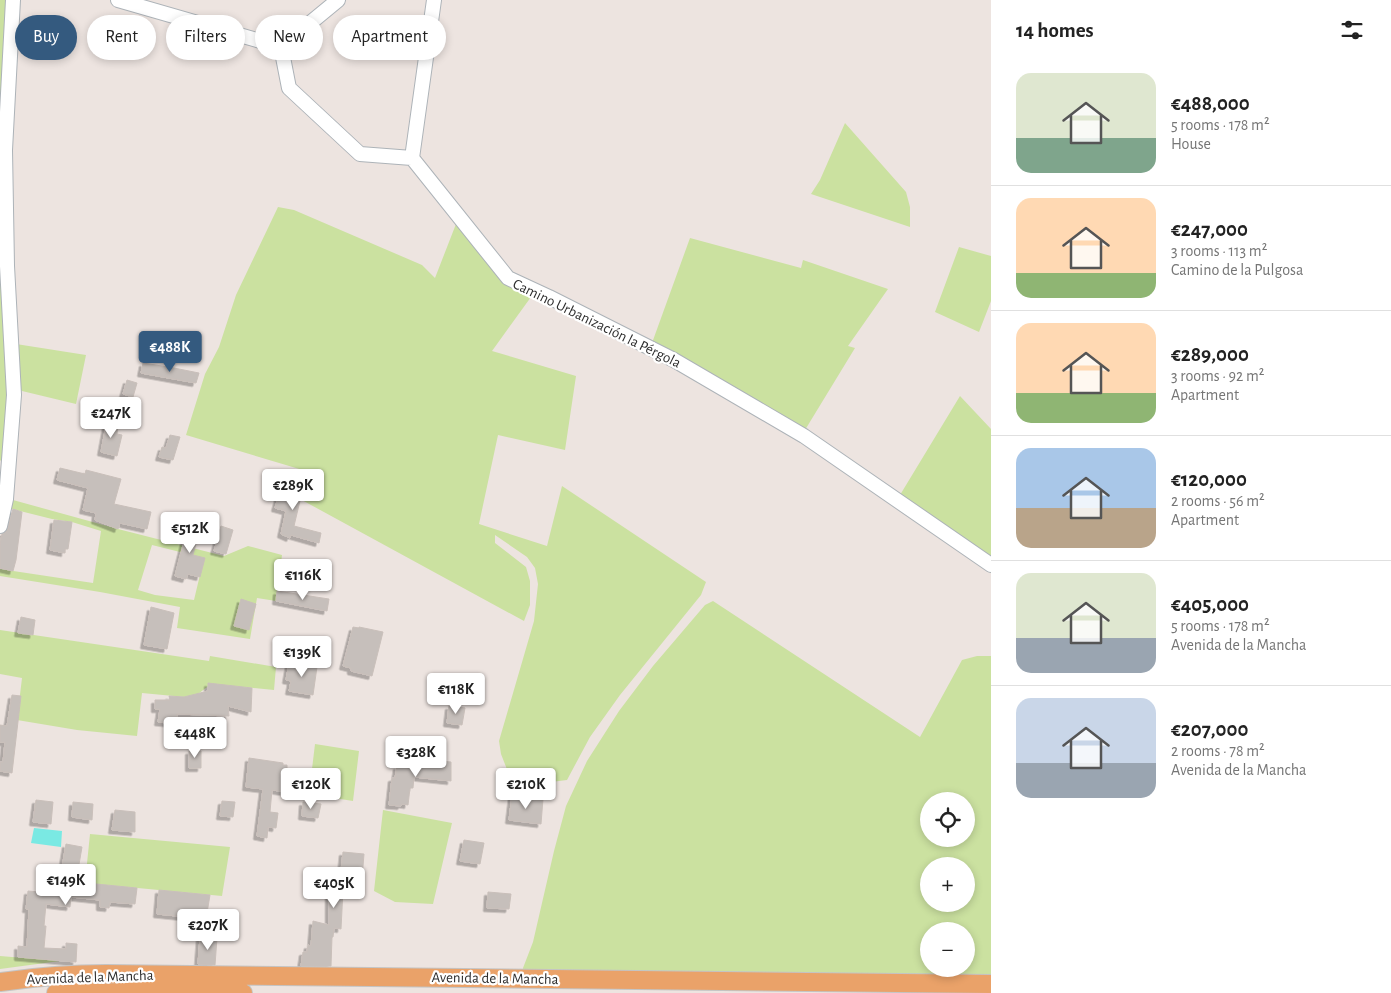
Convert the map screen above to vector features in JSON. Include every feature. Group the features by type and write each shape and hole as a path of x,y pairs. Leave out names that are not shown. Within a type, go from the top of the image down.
{"main road":[{"name":"Avenida de la Mancha","path":"0,982 62,975 106,974 991,984"},
{"name":"Avenida de la Mancha","path":"56,993 243,993"}],"street":[{"path":"0,526 6,499 14,395 7,266 4,150 13,0"},
{"path":"118,0 255,40"},
{"path":"320,15 338,0"},
{"path":"283,60 289,88 360,154 412,158 434,0"},
{"name":"Camino Urbanización la Pérgola","path":"412,158 508,278 674,360 804,436 991,565"}],"green space":[{"path":"0,0 7,0 6,332 8,436 0,461"},
{"path":"845,123 906,192 910,207 910,227 811,194 820,180"},
{"path":"278,207 294,210 422,265 435,278 456,224 531,297 492,351 576,376 565,450 498,435 479,524 547,546 562,486 706,582 701,595 620,695 590,737 567,780 551,782 516,777 508,772 501,754 499,741 534,621 538,584 535,568 527,557 495,535 495,543 526,567 530,581 530,605 524,621 300,499 306,471 186,435 205,374 219,347 236,295"},
{"path":"690,238 801,268 803,260 888,289 848,346 855,348 805,430 652,343"},
{"path":"959,247 991,256 991,301 979,332 935,312"},
{"path":"16,344 86,355 76,404 22,391 19,388"},
{"path":"960,396 991,429 991,561 900,495"},
{"path":"13,500 224,556 248,546 282,555 276,601 257,598 250,639 177,628 180,607 0,576 0,569 93,583 101,531 72,522 8,508","holes":["152,545 204,558 194,600 155,595 138,590"]},
{"path":"713,601 920,737 962,660 977,656 991,656 991,979 524,972 523,968 533,942 566,806 587,761 619,711 653,666 705,605"},
{"path":"0,630 209,661 210,656 276,667 274,690 211,684 198,694 184,697 142,693 137,736 77,730 17,720 22,678 0,674"},
{"path":"315,744 359,751 353,801 309,794"},
{"path":"383,810 452,823 433,904 395,902 374,891"},
{"path":"90,834 230,847 222,896 85,883"},
{"path":"0,956 60,961 0,969"}],"water":[{"path":"34,828 62,831 61,847 31,843"}],"building":[{"path":"143,363 199,373 196,383 141,373"},
{"path":"127,380 137,383 133,397 123,394"},
{"path":"107,420 118,422 117,434 122,435 117,456 101,452"},
{"path":"170,435 180,437 173,460 159,457 162,447 166,448"},
{"path":"60,468 85,474 86,470 121,479 114,504 151,512 147,529 120,523 118,529 95,520 96,513 83,510 88,488 57,480"},
{"path":"283,479 304,484 294,526 321,533 319,543 291,535 290,538 281,534 286,511 275,508"},
{"path":"13,509 22,512 13,571 0,568 0,545 2,534 8,528"},
{"path":"54,520 72,522 68,549 65,549 65,553 50,550"},
{"path":"189,521 201,524 193,555 205,558 200,577 188,574 186,579 175,576"},
{"path":"221,526 233,530 226,554 214,551"},
{"path":"277,591 329,599 327,611 276,601"},
{"path":"241,599 256,604 249,630 234,626"},
{"path":"151,607 174,613 167,649 144,645"},
{"path":"21,617 35,620 33,635 18,633"},
{"path":"353,627 383,632 372,676 351,671 351,668 343,666"},
{"path":"289,663 317,667 313,695 289,691 291,681 286,680"},
{"path":"208,683 252,688 251,712 228,706 229,716 177,714 176,724 158,722 160,709 155,709 155,700 170,700 169,696 184,697 208,691"},
{"path":"12,695 21,696 12,773 0,771 0,762 3,762 5,742 0,742 0,725 7,726"},
{"path":"449,706 465,708 462,725 447,723"},
{"path":"189,751 201,751 201,768 189,768"},
{"path":"249,758 283,763 283,765 287,765 287,772 311,776 309,795 272,790 270,812 278,813 276,828 268,827 267,838 257,836 263,789 246,787"},
{"path":"407,758 451,762 451,781 414,777 413,788 410,788 408,805 389,805 392,778 395,778 397,766 406,767"},
{"path":"512,795 543,799 541,824 509,820"},
{"path":"36,800 53,802 51,824 33,822"},
{"path":"222,801 235,802 233,817 220,816"},
{"path":"73,802 93,804 92,820 72,817"},
{"path":"303,802 321,804 318,818 302,816"},
{"path":"115,810 135,812 135,832 112,830"},
{"path":"464,840 484,843 480,864 460,861"},
{"path":"66,844 82,847 76,882 137,888 135,904 110,902 109,908 100,907 100,900 71,897 70,907 46,904 44,948 66,949 66,943 77,944 76,962 18,957 18,946 27,947 29,909 26,909 28,891 52,893 53,879 60,880"},
{"path":"343,852 364,854 361,891 343,890 341,929 334,928 331,966 301,966 303,952 307,952 308,945 311,946 313,921 329,925 329,888 325,888 327,870 341,871"},
{"path":"159,890 210,895 206,919 157,914"},
{"path":"488,892 511,894 509,909 487,908"},
{"path":"200,937 217,938 215,965 198,964"}]}
